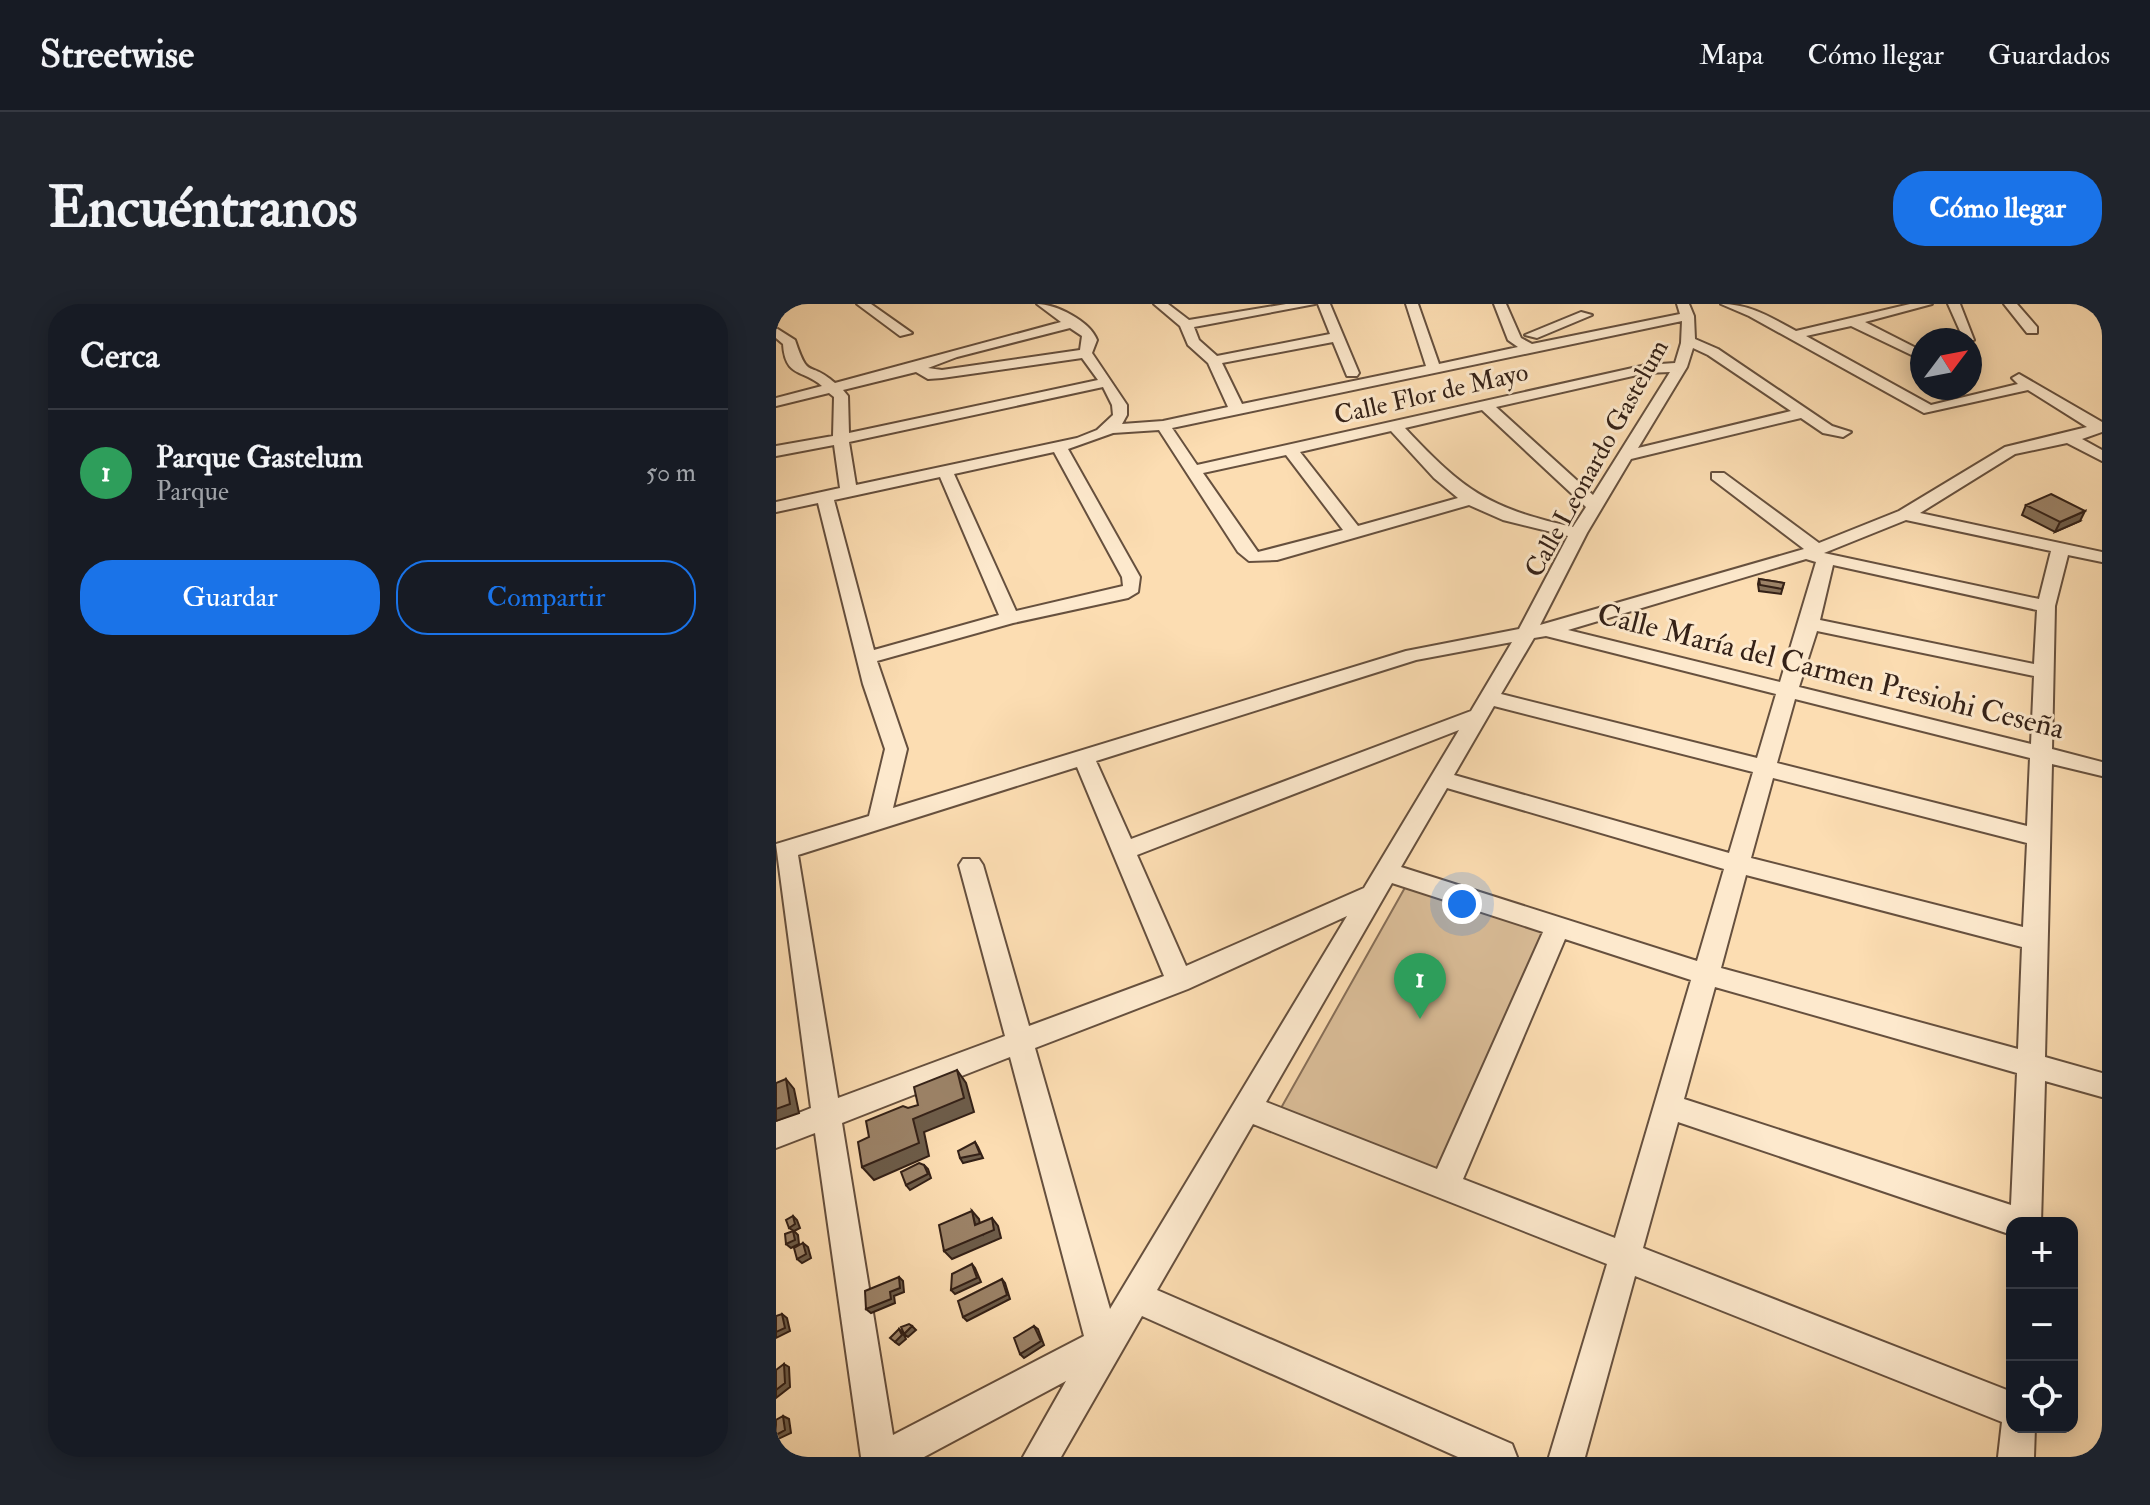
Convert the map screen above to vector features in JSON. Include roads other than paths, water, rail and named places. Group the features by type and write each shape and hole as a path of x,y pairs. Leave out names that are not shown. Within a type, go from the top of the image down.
{"street":[{"path":"863,304 905,333"},
{"path":"1043,304 1088,334 1090,340 1085,353"},
{"path":"1186,324 1309,304"},
{"path":"1324,304 1352,373"},
{"path":"1412,304 1431,364"},
{"path":"1500,304 1515,340 1530,349"},
{"path":"1794,335 1926,304"},
{"path":"1954,304 1965,328"},
{"path":"2010,304 2032,330"},
{"path":"1722,305 1754,313 1929,410 2030,385"},
{"path":"1168,306 1186,324 1193,342 1214,361 1237,410"},
{"path":"776,507 1059,447 1115,429 1163,425 1237,410 1431,364 1515,340 1584,310 1589,323 1609,332"},
{"path":"1260,405 1298,385 1352,373 1530,349 1609,332 1690,321 1713,352 1828,430 1843,432"},
{"name":"Calle Leonardo Gastelum","path":"1041,1457 1484,706 1537,632 1578,533 1680,367 1690,321"},
{"path":"1852,321 1910,350"},
{"path":"776,402 919,367 952,354 1073,323"},
{"path":"776,332 790,343 791,358 801,371 820,377 841,396 841,438 849,491"},
{"path":"1214,361 1262,349 1338,337"},
{"path":"919,367 928,375 942,374 1085,353"},
{"path":"1085,353 1122,404 1122,417 1115,429"},
{"name":"Calle Flor de Mayo","path":"1193,471 1646,369 1680,367"},
{"path":"2013,374 2101,428"},
{"path":"776,451 887,431 1106,382"},
{"path":"1894,391 1910,386"},
{"path":"1485,405 1595,506"},
{"path":"1625,456 1803,413"},
{"path":"1163,425 1247,552 1255,557 1271,556 1471,499"},
{"path":"1394,425 1446,480 1471,499 1512,517 1578,533"},
{"path":"879,1457 827,1116 781,852 1413,655 1537,632 1816,554 1905,515 2010,450 2101,428"},
{"path":"2069,438 2102,456"},
{"path":"866,658 1010,618 1122,594 1132,588 1131,577 1059,447"},
{"path":"1299,447 1361,529"},
{"path":"945,471 1010,618"},
{"path":"1718,476 1816,554 2046,606"},
{"path":"825,496 866,658 896,749 879,821"},
{"path":"1905,515 2102,557"},
{"path":"2024,1217 2037,941 2046,606 2061,548"},
{"path":"1567,1457 1787,692 1810,624 1816,554"},
{"path":"1810,624 2044,672"},
{"name":"Calle María del Carmen Presiohi Ceseña","path":"1537,632 2102,769"},
{"path":"1124,851 1484,706 2038,837"},
{"path":"1084,757 1179,981"},
{"path":"1441,779 1738,864 2037,941"},
{"path":"888,1457 1111,1337 1020,1042 971,865"},
{"path":"776,1135 1179,981 1380,883 1558,926 1706,974 2102,1085"},
{"path":"1445,1185 1558,926"},
{"path":"1668,1106 2006,1217"},
{"path":"1247,1108 2006,1407"},
{"path":"1136,1297 1499,1457"},
{"path":"2016,1457 2018,1433"}],"place":[{"name":"Parque Gastelum","path":"1420,1019"}]}
